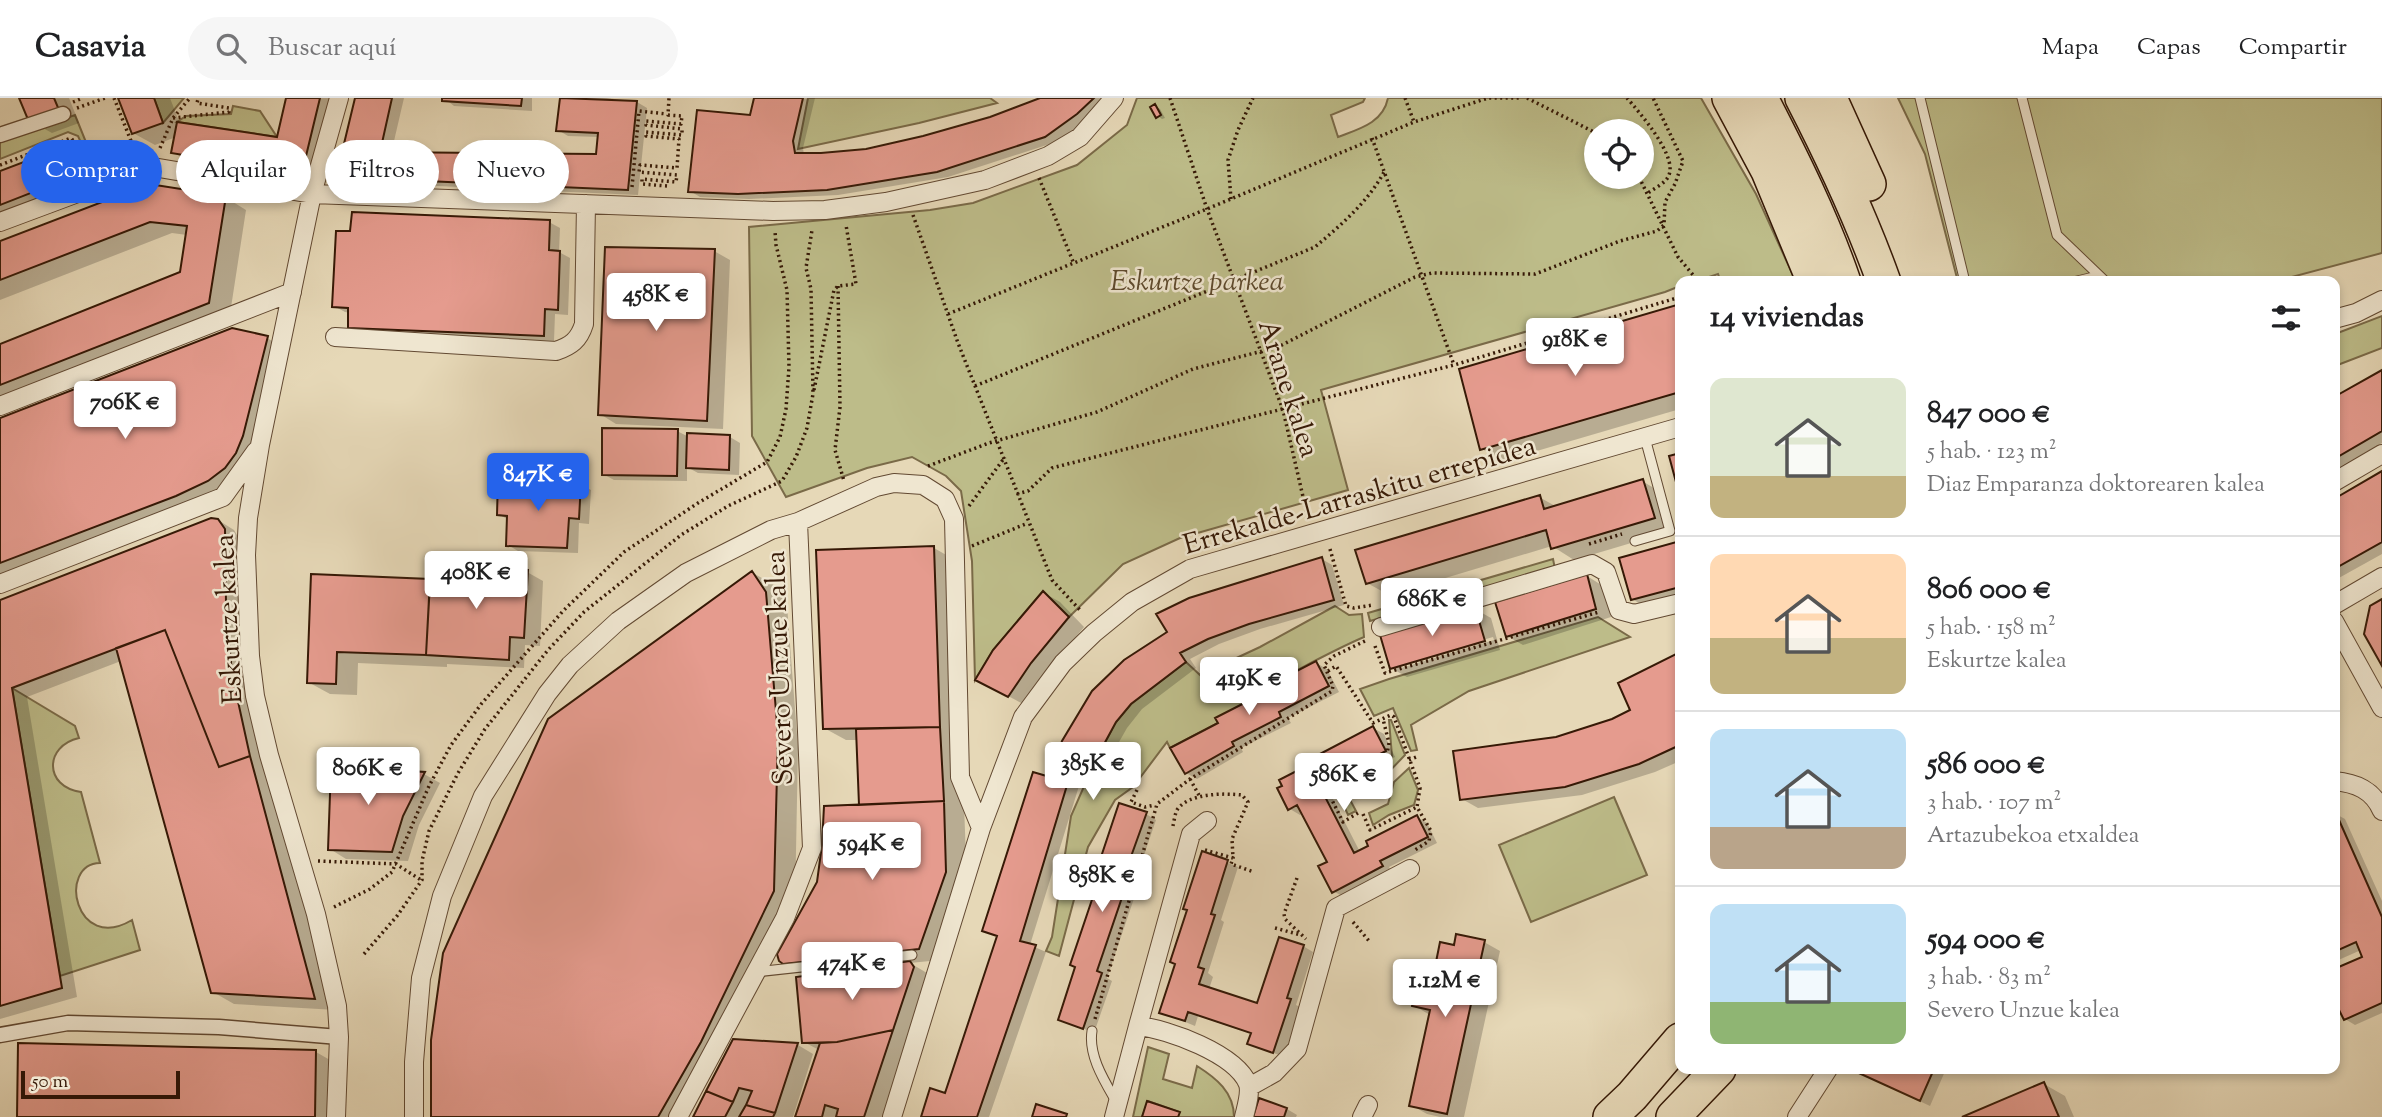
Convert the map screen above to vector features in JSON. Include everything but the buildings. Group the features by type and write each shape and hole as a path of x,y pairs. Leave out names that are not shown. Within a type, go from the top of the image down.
{"highway":[{"path":"1729,98 1768,171 1812,276"},
{"path":"1761,98 1819,217 1842,276"},
{"path":"1802,98 1862,223 1882,276"},
{"path":"1830,98 1868,181 1901,276"},
{"path":"1610,1117 1675,1046"},
{"path":"1673,1117 1713,1074"}],"street":[{"name":"Eskurtze kalea","path":"336,1117 339,1037 337,1006 316,914 269,755 256,696 250,656 246,588 248,518 260,445 312,194 339,98"},
{"path":"0,222 153,167 312,194 773,211 825,210 886,202 985,180 1048,156 1080,138 1114,98"},
{"path":"0,135 63,114"},
{"path":"335,338 556,351 569,347 580,336 584,324 586,204"},
{"path":"0,406 292,292"},
{"path":"2340,317 2382,300"},
{"name":"Errekalde-Larraskitu errepidea","path":"892,1117 981,828 1023,717 1063,663 1094,632 1132,602 1190,569 1675,429"},
{"name":"Eskurtze kalea","path":"223,497 260,445"},
{"path":"2340,478 2382,454"},
{"path":"414,1117 414,1062 421,978 442,896 483,796 547,694 570,665 618,621 686,573 771,530 798,522 876,487 894,483 923,485 945,499 954,519 960,777 981,828"},
{"path":"0,584 223,497 248,518"},
{"name":"Severo Unzue kalea","path":"678,1117 785,918 812,848 798,522"},
{"path":"1381,627 1592,564 1606,572 1619,610 1627,614 1675,604"},
{"path":"2340,602 2382,577"},
{"path":"2340,632 2382,708"},
{"path":"2340,780 2356,783 2370,793 2382,810"},
{"path":"1116,1111 1191,834 1208,821"},
{"path":"1249,1087 1274,1073 1297,1049 1336,908 1410,869"},
{"path":"0,1035 68,1023 219,1027 339,1037"},
{"path":"1138,1026 1156,1028 1217,1053 1239,1069 1249,1087 1244,1117"},
{"path":"1797,1117 1825,1074"}],"lane":[{"path":"1920,98 1964,276"},
{"path":"2022,98 2057,235 2099,276"},
{"path":"1635,541 1670,531 1645,438"},
{"path":"756,972 912,955"},
{"path":"1092,1031 1090,1042 1116,1111"}],"path":[{"path":"63,114 105,98"},
{"path":"114,98 131,140"},
{"path":"162,144 173,118 190,98"},
{"path":"668,114 669,98"},
{"name":"Arane kalea","path":"1170,98 1207,209 1283,410 1311,534"},
{"path":"1231,199 1228,160 1253,98"},
{"path":"1405,98 1414,122"},
{"path":"948,314 1207,209 1372,138 1488,98 1525,98 1584,127"},
{"path":"1627,98 1648,122 1670,163 1669,175 1662,184 1648,192"},
{"path":"924,468 998,441 1097,412 1193,369 1278,347 1422,275 1535,274 1620,241 1657,231 1664,225 1665,202 1684,161 1653,98"},
{"path":"173,118 229,112 229,108 197,103 198,99"},
{"path":"632,189 639,111 682,116 681,124 646,121 646,125 682,129 682,135 646,132 646,136 680,139 677,168 640,165 639,172 677,175 676,182 642,179 642,184 676,186"},
{"path":"1372,138 1454,365"},
{"path":"0,165 21,157"},
{"path":"975,386 1315,247 1349,217 1377,185 1384,172"},
{"path":"1038,175 1074,264"},
{"path":"1646,189 1678,257 1694,276"},
{"path":"911,210 975,386 1052,580 1080,610"},
{"path":"316,914 345,903 392,872 429,786 452,745 482,703 563,611 624,552 698,503 768,462 774,452 786,409 789,317 787,290 776,245 773,211"},
{"path":"838,286 856,284 845,223"},
{"path":"813,225 806,268 811,289 813,394"},
{"path":"364,954 422,880 422,861 429,831 458,773 485,729 548,650 584,612 681,535 728,506 782,481 796,457 807,428 831,301 838,286"},
{"path":"838,286 840,407 835,450 844,481"},
{"path":"1017,494 1028,491 1052,468 1454,365 1675,299"},
{"path":"967,508 1005,457"},
{"path":"972,547 1028,523"},
{"path":"1332,556 1346,606 1353,608 1373,605"},
{"path":"1137,790 1131,802 1151,808 1190,779 1332,691 1333,686 1324,664 1334,656 1372,638 1385,673 1598,612 1607,617"},
{"path":"1328,671 1336,666 1373,723 1391,715 1394,717 1420,789 1417,807 1431,831 1429,841 1413,852 1410,869"},
{"path":"1383,719 1389,743 1386,759 1328,792 1343,822 1360,814 1370,830 1417,807"},
{"path":"1408,760 1419,756"},
{"path":"1190,779 1200,797 1236,794 1244,796 1248,802 1232,839 1234,858 1231,864 1254,872"},
{"path":"1092,1031 1157,804"},
{"path":"1195,847 1234,858"},
{"path":"313,861 396,863 422,880"},
{"path":"1297,877 1285,919 1308,941 1309,948"},
{"path":"1346,913 1370,942"},
{"path":"1275,928 1303,935"}],"green space":[{"path":"154,98 184,98 163,123"},
{"path":"808,98 990,98 997,103 798,149"},
{"name":"Eskurtze parkea","path":"1137,98 1365,98 1363,102 1331,115 1338,137 1362,128 1376,119 1388,98 1701,98 1756,194 1793,276 1675,276 1675,288 1665,292 1321,390 1348,490 1180,538 1123,564 1069,617 1043,591 993,650 975,680 972,561 961,491 946,476 912,457 867,468 786,497 752,436 749,227 930,210 973,203 1077,165 1127,125"},
{"path":"1898,98 2382,98 2382,253 2296,276 1956,276 1925,154"},
{"path":"233,106 260,111 277,137 177,122 186,116 231,114"},
{"path":"75,115 85,140 80,140 78,136 68,132 48,140 21,140 21,151 0,159 0,141"},
{"path":"2382,316 2382,348 2340,364 2340,332"},
{"path":"1553,559 1555,569 1370,621 1368,613"},
{"path":"1335,606 1349,615 1362,614 1364,637 1262,688 1264,693 1216,719 1218,723 1170,748 1167,742 1133,787 1115,800 1088,847 1059,956 1046,951 1052,937 1071,816 1096,759 1116,722 1131,704 1186,662 1200,675 1260,647"},
{"path":"1598,617 1630,637 1469,691 1411,725 1417,750 1411,751 1393,708 1374,716 1360,689 1389,679"},
{"path":"12,688 75,726 79,738 59,749 53,766 60,783 81,792 100,863 87,867 79,877 76,890 78,905 85,917 97,926 112,927 132,920 140,950 60,976"},
{"path":"1389,720 1405,755 1382,779 1348,796 1356,811 1348,815 1337,790 1388,763 1392,756"},
{"path":"1409,768 1418,790 1414,805 1373,825 1369,813 1388,804 1394,782"},
{"path":"1614,797 1647,875 1531,922 1499,845"},
{"path":"1148,1047 1169,1054 1163,1079 1192,1088 1197,1066 1211,1076 1223,1087 1231,1100 1234,1117 1178,1117 1179,1112 1148,1101 1142,1117 1133,1117"}]}
